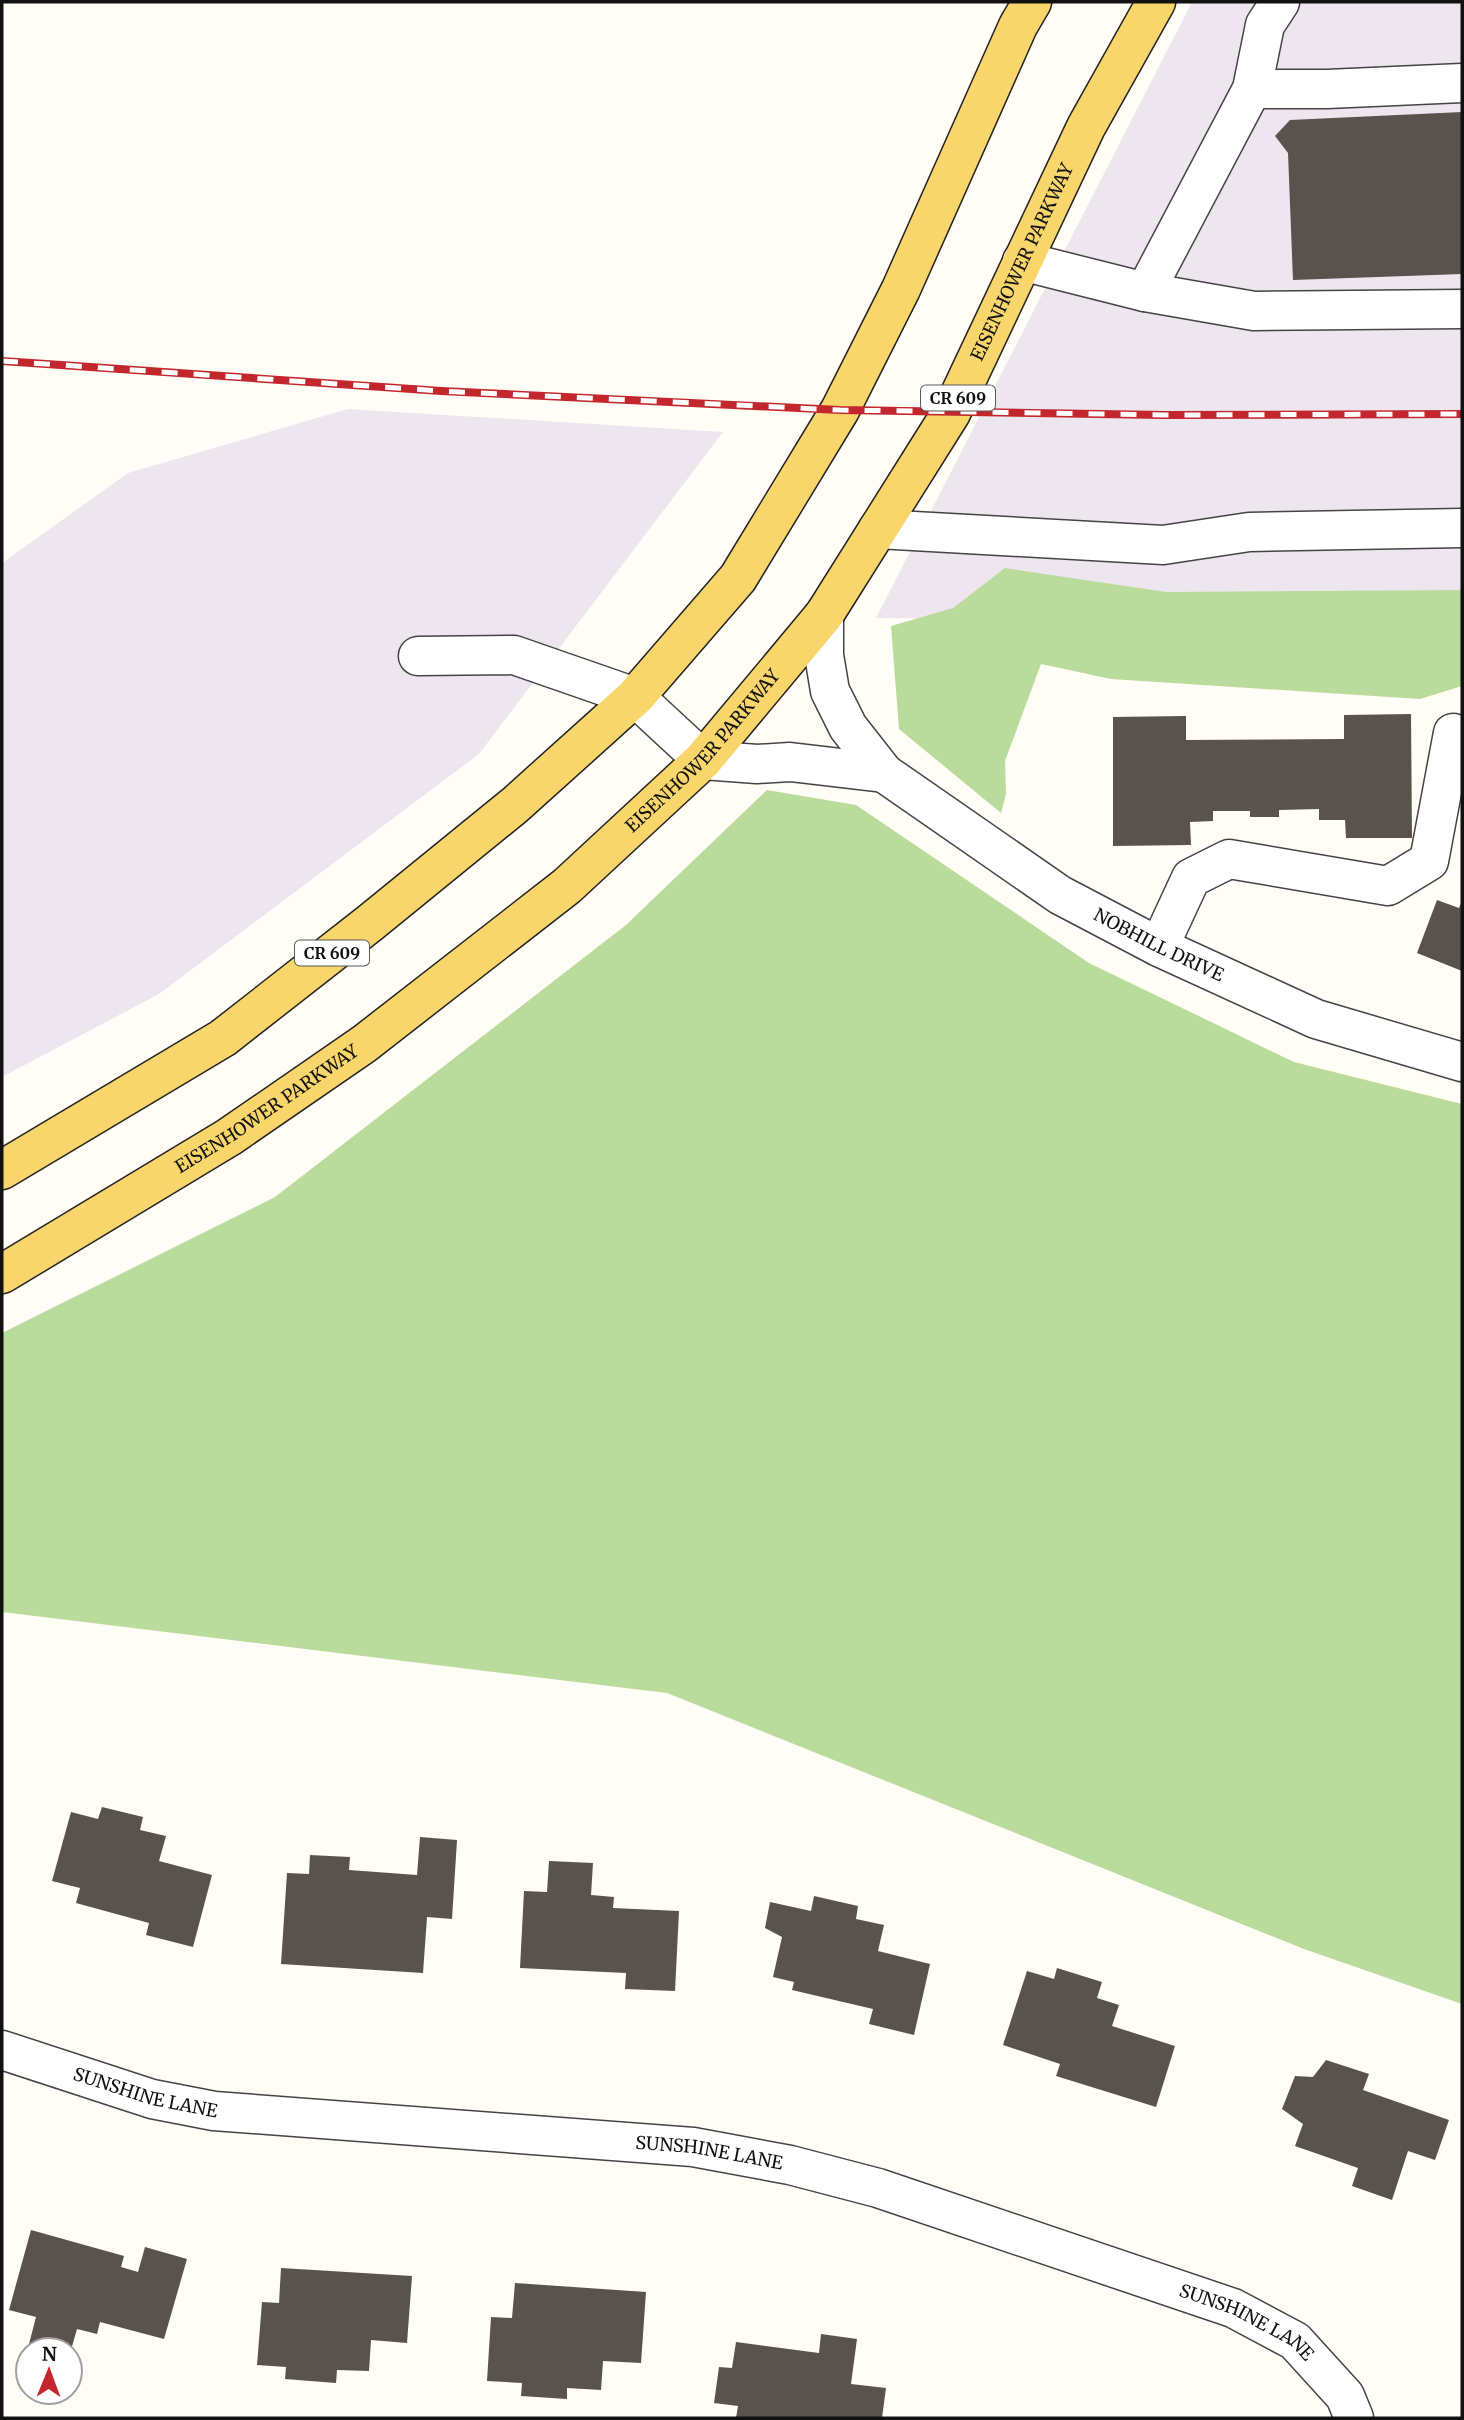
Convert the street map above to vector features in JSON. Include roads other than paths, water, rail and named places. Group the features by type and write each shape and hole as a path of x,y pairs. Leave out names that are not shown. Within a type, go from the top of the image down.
{"main road":[{"name":"CR 609","path":"2,1170 223,1038 515,805 635,697 738,578 840,410 901,289 1017,26 1032,2"},
{"name":"EISENHOWER PARKWAY","path":"2,1274 229,1137 364,1044 567,886 704,760 824,615 951,413 1086,127 1156,2"}],"street":[{"path":"1145,292 1252,89 1265,25 1280,2"},
{"path":"1252,89 1327,89 1462,83"},
{"path":"1022,261 1145,292 1254,311 1462,309"},
{"path":"878,529 1163,545 1249,532 1462,528"},
{"path":"824,615 824,655 831,691 848,727 884,774"},
{"path":"418,656 514,655 635,697 704,760 757,764 790,762 884,774"},
{"path":"1159,947 1191,878 1228,859 1388,886 1429,862 1453,733"},
{"name":"NOBHILL DRIVE","path":"884,774 1060,895 1159,947 1316,1019 1462,1062"},
{"name":"SUNSHINE LANE","path":"2,2050 152,2099 214,2111 693,2147 790,2165 877,2188 1233,2308 1295,2341 1346,2396 1354,2418"}],"railway":[{"path":"2,361 441,391 840,410 1165,415 1462,414"}]}
